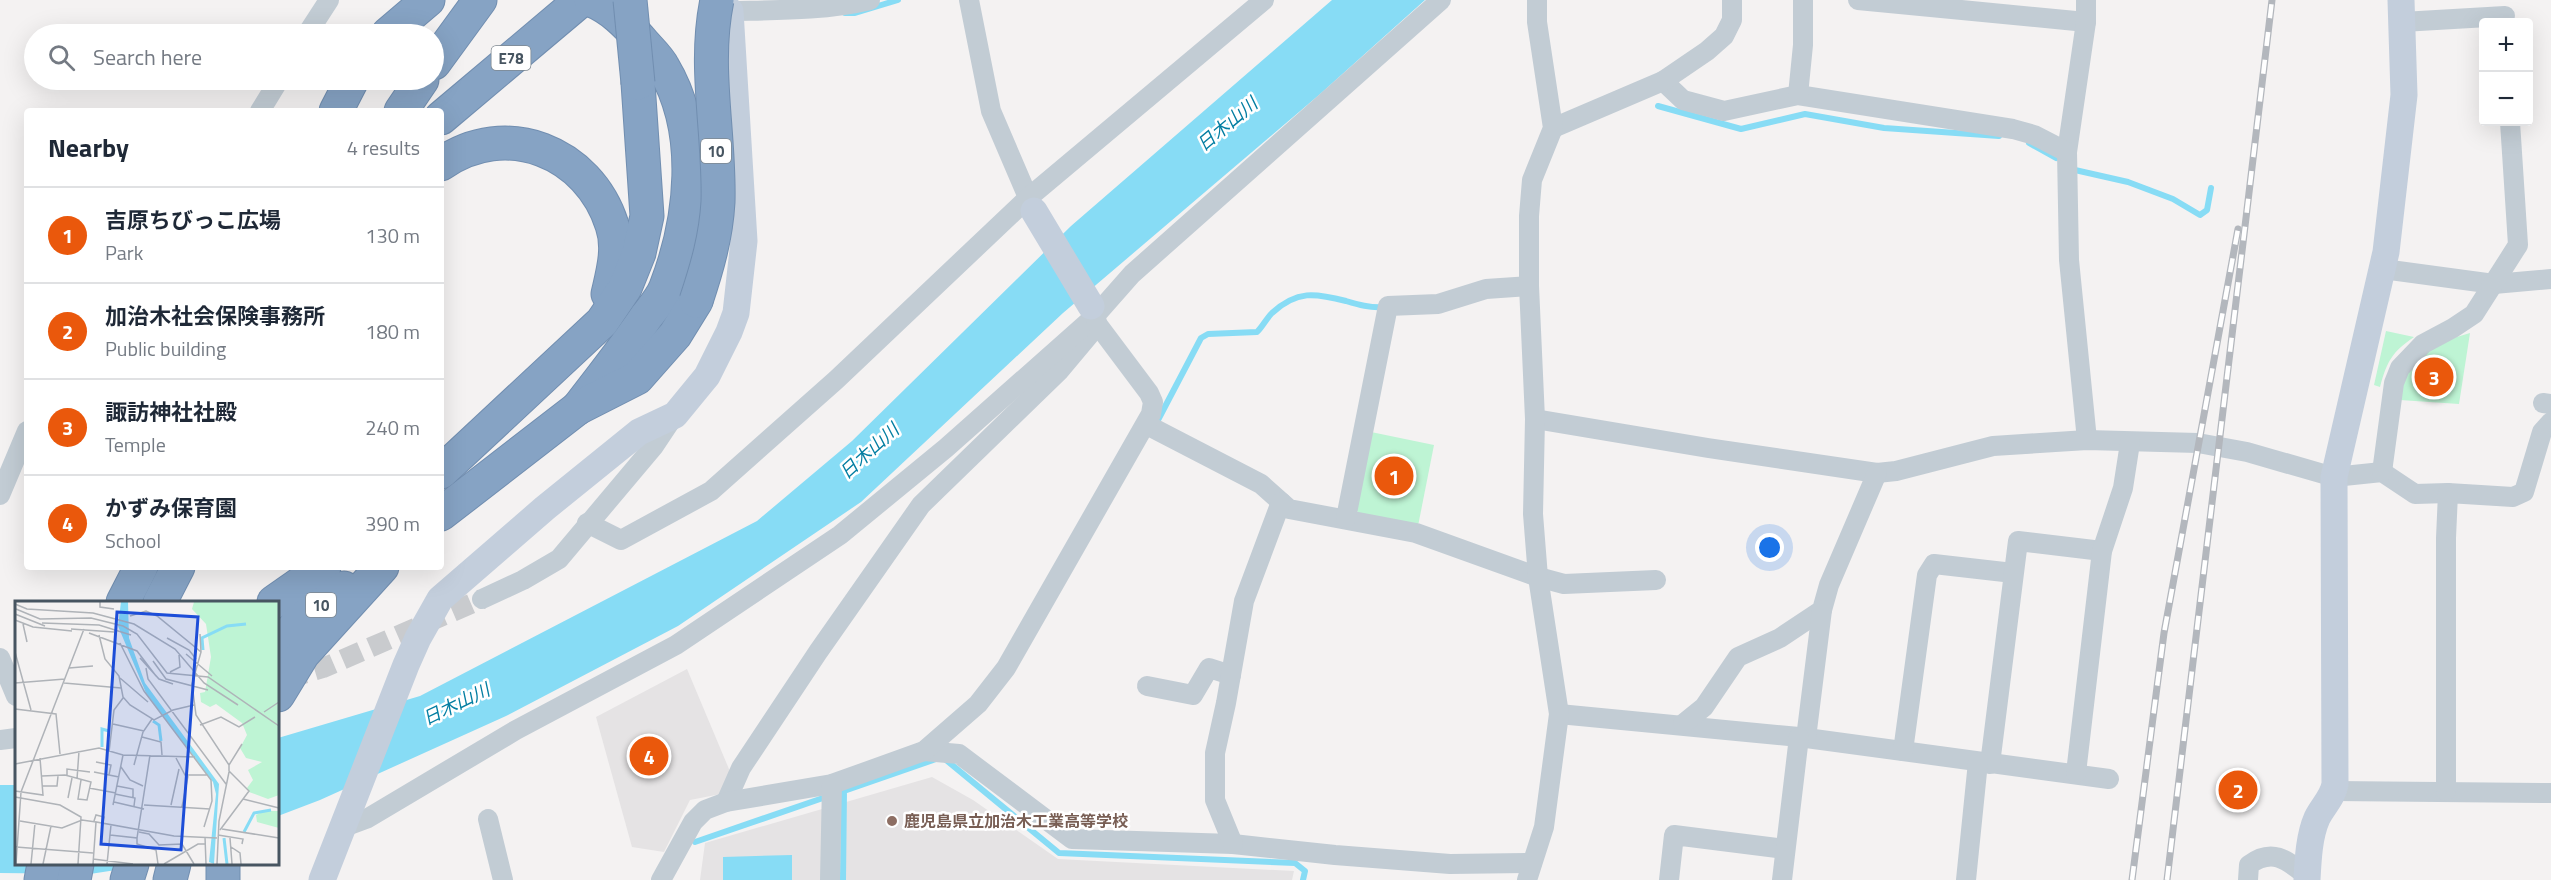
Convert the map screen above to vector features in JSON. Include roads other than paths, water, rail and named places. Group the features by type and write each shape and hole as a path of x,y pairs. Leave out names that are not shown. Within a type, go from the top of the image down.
{"highway":[{"path":"400,24 428,0"},
{"path":"444,49 480,0"},
{"name":"E78","path":"444,115 581,0"},
{"path":"578,408 666,289 682,229 689,190 689,151 679,105 663,66 631,29 604,5 591,0"},
{"path":"444,469 602,322 625,288 639,254 647,216 630,0"},
{"name":"10","path":"444,512 578,408 637,378 675,335 696,300 711,256 718,204 718,166 710,56 719,4"},
{"path":"338,108 347,90"},
{"path":"403,108 415,90"},
{"path":"444,162 471,149 499,144 528,145 554,154 580,171 598,195 613,226 616,258 602,322"},
{"path":"123,601 138,570"},
{"path":"161,601 176,570"},
{"name":"10","path":"276,601 320,570"},
{"name":"10","path":"279,649 299,621 368,570"},
{"path":"279,693 303,654 379,570"},
{"path":"41,880 44,865"},
{"path":"74,880 77,865"},
{"path":"127,880 132,865"}],"street":[{"path":"313,24 329,0"},
{"path":"482,598 523,580 559,560 654,446 706,376 729,333 736,313 744,241 719,4 843,7 870,0"},
{"path":"661,880 693,822 705,810 726,802 832,784 924,751 978,704 1006,668 1038,615 1071,551 1147,425 1153,402 1149,393 1095,316 1031,205 991,111 969,0"},
{"path":"587,524 621,540 711,491 1264,0"},
{"path":"343,822 368,818 516,729 676,645 840,535 946,448 1095,316 1132,274 1441,0"},
{"path":"924,751 959,754 1072,839 1233,844 1530,872 1544,826 1559,714 1538,577 1533,514 1535,418 1529,286 1532,180 1553,128 1537,22 1537,0"},
{"path":"1553,128 1663,81 1724,36 1732,20 1732,0"},
{"path":"1798,95 1803,45 1803,0"},
{"path":"1858,0 2086,22"},
{"path":"2086,0 2086,22 2067,152 2068,261 2087,440"},
{"path":"2490,0 2488,3 2504,18"},
{"path":"2307,878 2310,846 2317,819 2334,790 2334,477 2383,269 2404,95 2402,11 2492,18"},
{"path":"1663,81 1683,100 1724,111 1798,95 2013,129 2034,135 2067,152"},
{"path":"262,108 273,90"},
{"path":"2382,472 2394,383 2400,368 2409,356 2423,344 2474,314 2518,245 2510,126"},
{"path":"2383,269 2494,284 2551,279"},
{"path":"1346,518 1388,306 1438,304 1486,289 1529,286"},
{"path":"726,802 741,768 818,652 921,505 1059,370 1095,316"},
{"path":"322,880 406,665 440,599 545,508 639,432 675,415"},
{"path":"1535,418 1708,448 1877,473 1896,471 1993,446 2087,440 2130,443 2198,443 2247,452 2334,477 2382,472 2415,494 2448,493 2513,497 2524,492 2542,432 2551,422"},
{"path":"1147,425 1261,484 1289,509 1346,518 1434,538 1538,577 1564,584 1656,580"},
{"path":"0,495 24,438"},
{"path":"2076,773 2102,551 2123,488 2130,443"},
{"path":"1782,880 1822,610 1829,585 1877,473"},
{"path":"2446,791 2448,493"},
{"path":"1233,844 1215,800 1215,753 1244,601 1281,502"},
{"path":"1966,880 2019,541 2102,551"},
{"path":"1904,751 1926,575 1934,564 2013,573"},
{"path":"1683,724 1704,707 1738,657 1780,638 1822,610"},
{"path":"0,658 15,694"},
{"path":"1148,686 1193,695 1209,668 1231,675"},
{"path":"1559,714 1683,724 2109,778"},
{"path":"0,740 15,738"},
{"path":"830,880 832,784"},
{"path":"2334,790 2551,793"},
{"path":"488,819 503,880"},
{"path":"1669,880 1674,835 1785,849"},
{"path":"2248,880 2250,865 2259,857 2284,857 2307,878"}],"water":[{"name":"日木山川","path":"1332,0 1425,0 1319,95 1063,313 861,502 678,626 506,716 320,800 279,816 279,738 420,696 757,521 852,441 1071,226"},
{"path":"0,785 15,785 15,865 148,865 90,874 0,873"},
{"path":"792,855 792,880 723,880 723,857"}],"waterway":[{"path":"845,13 855,13 898,0"},
{"path":"1658,106 1741,129 1805,114 1884,128 1999,136"},
{"path":"2029,143 2056,158"},
{"path":"2075,170 2128,182 2173,199 2200,215 2207,210 2211,188"},
{"path":"1158,420 1201,338 1208,334 1257,332 1270,315 1281,306 1290,300 1307,295 1325,296 1364,306 1383,307"},
{"path":"843,880 844,791 936,759"},
{"path":"946,760 1059,853 1295,863 1305,871 1303,880"},
{"path":"695,842 823,798"}],"tunnel":[{"path":"286,679 323,668 482,599"}],"railway":[{"path":"2167,880 2272,0"},
{"path":"2132,880 2164,633 2238,229"}],"place":[{"name":"諏訪神社社殿","path":"2434,377"},
{"name":"吉原ちびっこ広場","path":"1394,476"},
{"name":"かずみ保育園","path":"649,756"},
{"name":"加治木社会保険事務所","path":"2238,790"},
{"name":"鹿児島県立加治木工業高等学校","path":"892,821"}]}
